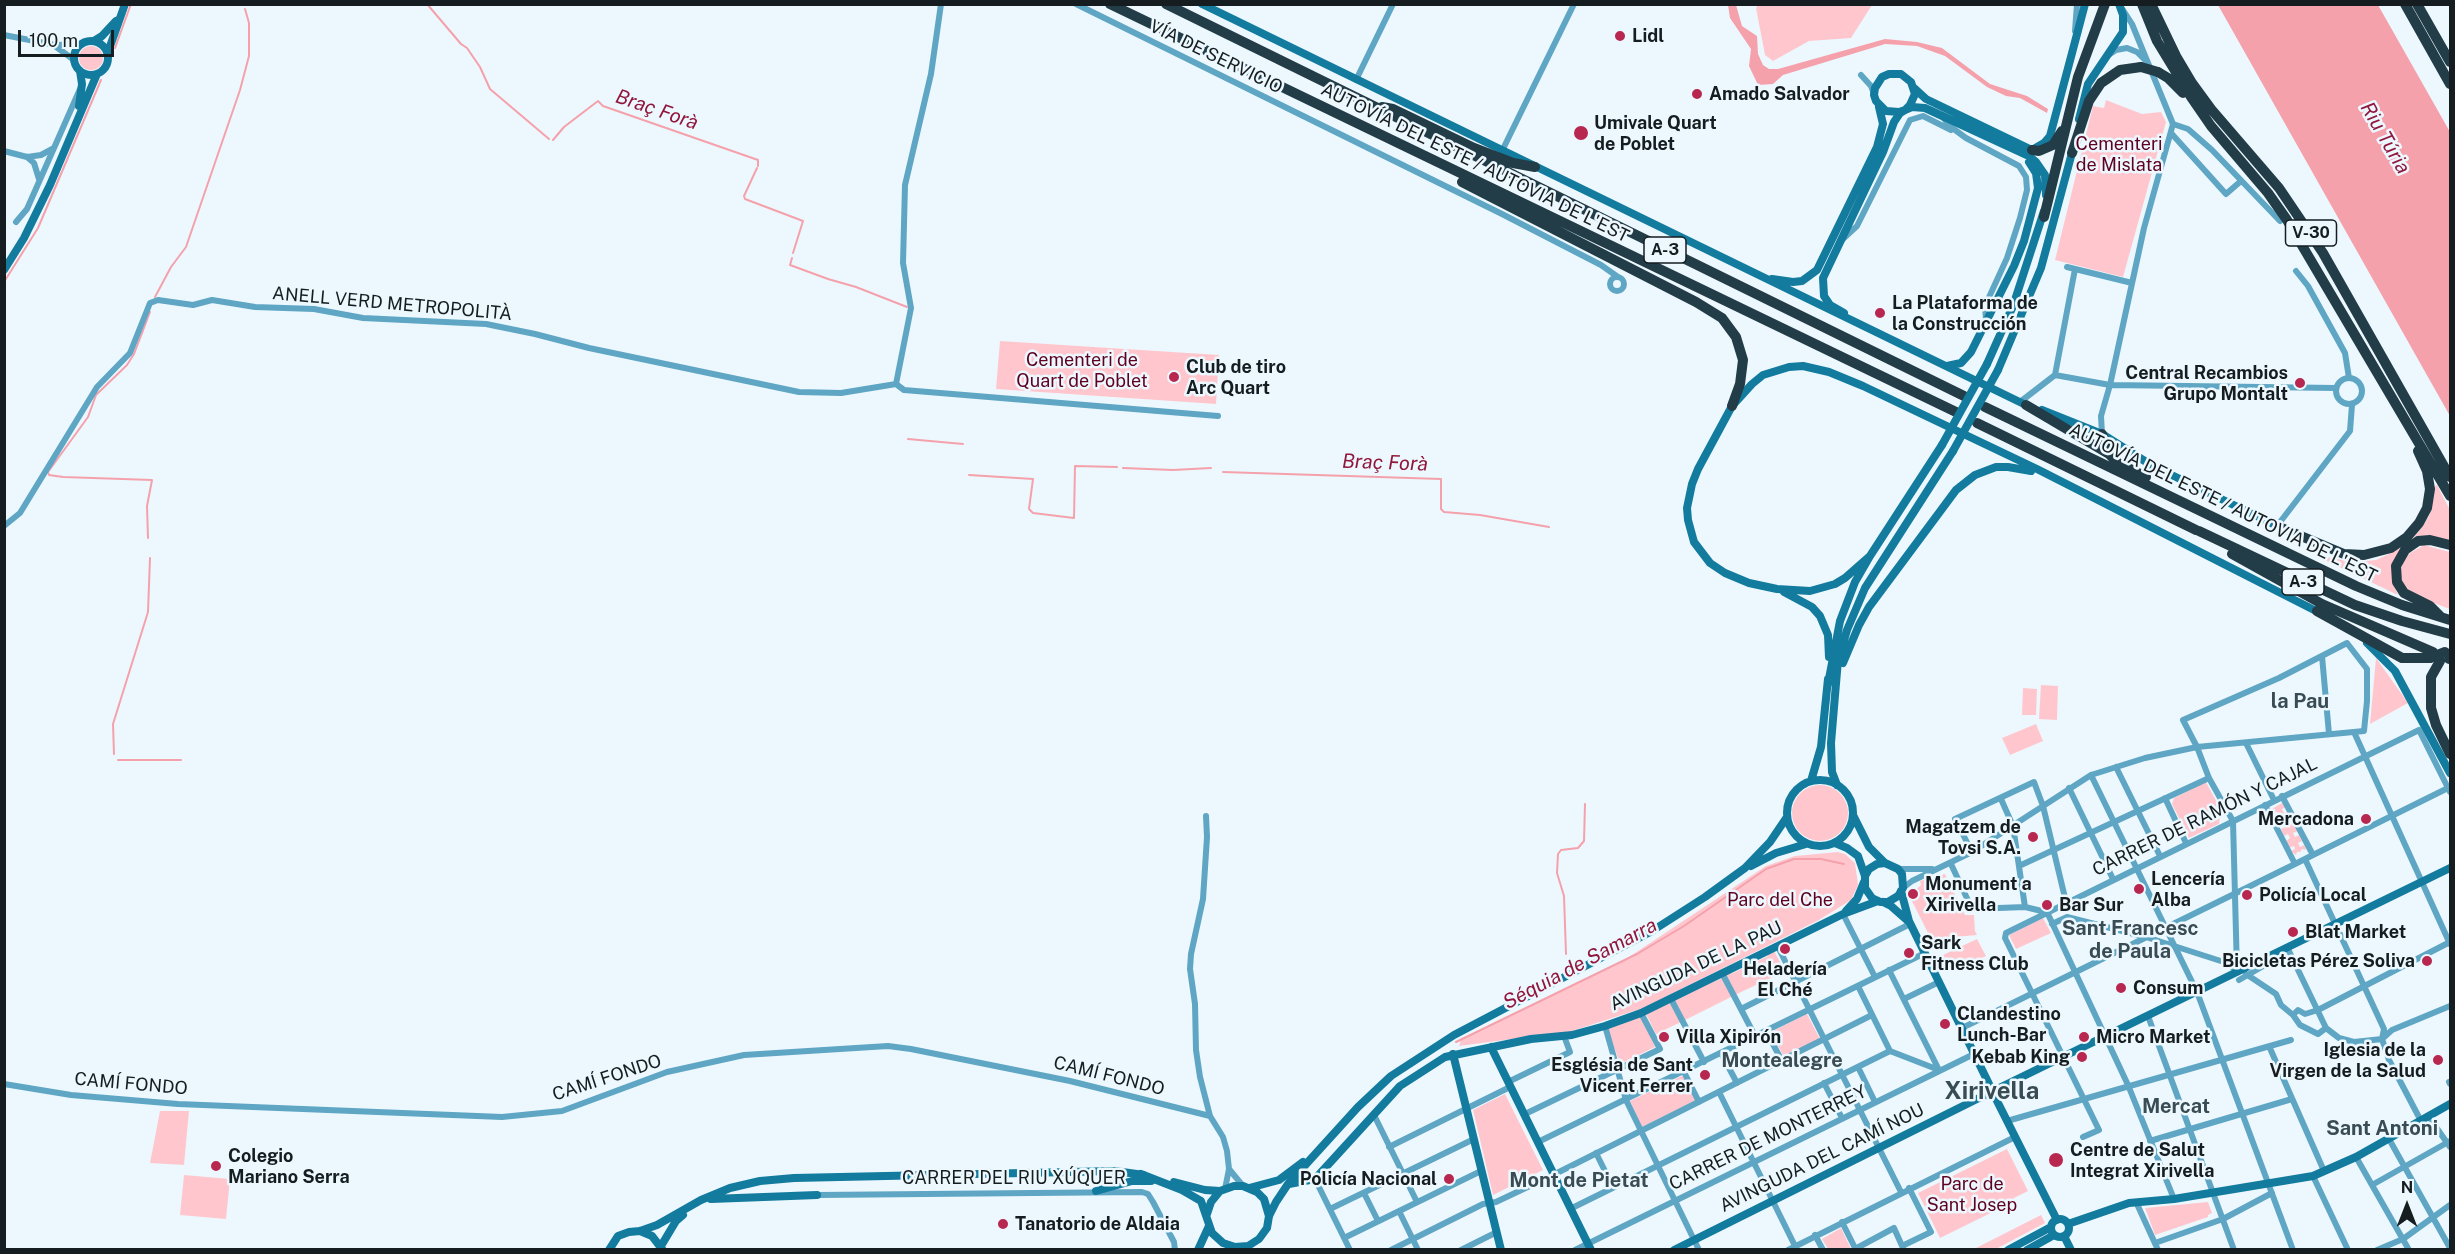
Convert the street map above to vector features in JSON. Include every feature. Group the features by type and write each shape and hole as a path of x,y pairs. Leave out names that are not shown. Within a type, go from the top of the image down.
{"highway":[{"name":"AUTOVÍA DEL ESTE / AUTOVIA DE L'EST","path":"1110,4 1424,158 1956,412"},
{"name":"AUTOVÍA DEL ESTE / AUTOVIA DE L'EST","path":"1166,4 1366,102 1391,117 1964,396"},
{"name":"V-30","path":"2142,4 2157,40 2211,126 2268,193 2287,220 2451,495"},
{"name":"V-30","path":"2151,4 2192,83 2211,109 2279,188 2323,253 2451,477"},
{"path":"2405,4 2451,84"},
{"path":"2417,4 2451,62"},
{"path":"2422,4 2451,55"},
{"path":"2044,217 2078,76 2105,5"},
{"path":"2072,153 2090,101 2101,83 2120,70 2145,66 2158,72 2177,87 2211,126"},
{"path":"1366,102 1393,109 1474,148 1514,163 1535,167"},
{"path":"2032,150 2039,151 2053,145 2061,134 2068,117"},
{"path":"1424,158 1434,168 1696,302 1722,318 1736,337 1743,360 1740,384 1732,406"},
{"path":"2023,404 2109,454 2118,463 2171,490 2180,500"},
{"name":"AUTOVÍA DEL ESTE / AUTOVIA DE L'EST","path":"1985,407 2356,586 2402,605 2447,619"},
{"name":"AUTOVÍA DEL ESTE / AUTOVIA DE L'EST","path":"1977,423 2219,541 2355,604 2402,621 2451,634"},
{"path":"2277,526 2333,551 2355,556 2374,554 2391,548 2407,537 2419,524 2427,508 2430,489 2427,471 2412,433"},
{"path":"2102,434 2109,454"},
{"path":"2447,619 2430,606 2404,593 2397,582 2396,566 2405,550 2418,541 2430,540 2451,545"},
{"path":"2219,541 2232,555 2322,604 2444,656"},
{"path":"2317,611 2402,658 2444,656"},
{"path":"2444,656 2431,677 2433,718 2451,754"}],"street":[{"path":"941,4 931,74 905,185 903,263 911,308 896,384 904,390 1218,416"},
{"name":"VÍA DE SERVICIO","path":"1076,4 1386,156 1601,265 1614,278"},
{"path":"1202,4 2023,404 2102,434 2151,465 2277,526 2350,431 2352,405"},
{"path":"1356,80 1393,4"},
{"path":"1502,151 1574,4"},
{"path":"2065,81 2074,38 2077,4"},
{"path":"1764,278 1793,282 1809,278 1817,270 1881,138 1882,117 1871,86 1861,75 1876,78 1888,74 1901,74 1911,81 1917,93 1926,99 2032,150 2044,143 2050,136 2085,4"},
{"path":"1832,683 1854,610 1877,569 1953,451 1998,370 2041,268 2088,84 2123,32 2123,15 2119,5"},
{"path":"2119,5 2132,24 2145,66"},
{"path":"4,35 55,45 94,41 109,29 123,9"},
{"path":"4,270 24,238 50,186 97,74 105,68 123,9"},
{"path":"94,41 100,43 108,52"},
{"path":"74,60 75,51 80,44"},
{"path":"55,45 74,60 80,71 82,84 78,115"},
{"path":"2102,434 2100,416 2110,385 2144,228 2173,124 2137,52 2127,48 2109,54"},
{"path":"80,71 88,75 97,74"},
{"path":"1811,781 1820,757 1840,621 1856,582 1870,555 1942,445 1987,364 2013,306 2044,217 2047,184 2042,169 2029,156 1925,108 1892,113 1886,111 1875,98 1875,88 1882,77"},
{"path":"16,222 27,209 82,84"},
{"path":"1850,320 1830,305 1824,296 1823,278 1883,153 1893,122 1913,100 1914,87"},
{"path":"1939,113 1951,127 1966,138"},
{"path":"1838,245 1857,226 1900,137 1914,118 1923,116 2019,166 2026,177 2027,190 2013,240 1985,306 1985,327"},
{"path":"2173,124 2188,129 2280,220"},
{"path":"2171,133 2226,194 2241,180"},
{"path":"1945,366 1955,366 1965,359 1985,327 2021,249 2038,188 2038,179 2033,166 2004,145"},
{"path":"27,157 54,148"},
{"path":"4,151 27,157 34,163 39,180"},
{"path":"2067,267 2132,283"},
{"path":"2023,404 2055,375 2075,269"},
{"path":"2296,271 2308,286 2345,353 2349,378"},
{"name":"ANELL VERD METROPOLITÀ","path":"4,526 20,513 97,387 130,353 150,303 158,300 193,305 212,300 248,306 314,309 363,318 486,324 611,353 799,392 841,393 896,384"},
{"path":"1837,785 1832,772 1832,683 1828,635 1820,616 1806,603 1777,589 1736,578 1717,568 1699,550 1690,530 1687,508 1692,484 1732,406 1763,375 1789,366 1814,368 1863,386 2317,611 2364,640 2386,660 2409,694 2451,773"},
{"path":"2055,375 2110,385 2336,388"},
{"path":"2349,378 2356,380 2362,391 2359,400 2352,405 2339,401 2336,388 2341,380 2349,378"},
{"path":"1832,683 1869,607 1956,490 1975,475 1996,467 2021,468 2043,474"},
{"path":"1777,589 1810,591 1835,584 1870,555"},
{"path":"1880,902 1894,899 1912,881 1972,852 2068,788 2091,775 2116,766 2197,747 2364,731 2367,669 2347,644 2279,678 2184,720 2197,747 2209,778 2233,821 2241,975"},
{"path":"2322,656 2329,734"},
{"name":"CARRER DE RAMÓN Y CAJAL","path":"2032,993 2005,938 2006,933 2364,755 2419,730 2449,790"},
{"path":"2293,1015 2298,1010 2306,1014 2318,1010 2450,943 2354,732"},
{"path":"2246,743 2274,800"},
{"path":"2116,766 2160,856"},
{"path":"2091,775 2198,992 2293,1250"},
{"path":"2019,866 2209,778"},
{"path":"1853,816 1851,827 1844,836 1835,843 1816,846 1806,844 1793,833 1787,817 1788,804 1798,788 1811,781 1829,781 1837,785 1850,798 1853,816 1869,847 1885,863 1898,869 1920,871 1938,869"},
{"path":"1972,852 1955,819 2034,782 2043,806 2066,903"},
{"path":"2068,788 2113,879"},
{"path":"1962,1028 2391,816 2449,790"},
{"path":"2282,796 2313,855"},
{"path":"2165,798 2186,843"},
{"path":"2001,799 2013,826 2025,908"},
{"path":"2265,805 2295,864"},
{"path":"1206,816 1203,899 1190,969 1200,1077 1210,1116 1222,1137 1229,1169 1223,1190 1211,1202 1207,1215"},
{"path":"1745,868 1770,842 1787,817"},
{"path":"1835,843 1858,856 1868,894 1892,906 1910,923"},
{"path":"1258,1250 1260,1239 1267,1228 1269,1215 1288,1184 1358,1107 1391,1076 1455,1035 1652,931 1745,868 1806,844"},
{"path":"2305,859 2384,1029 2382,1038 2389,1060 2425,1119 2450,1144 2372,1185"},
{"path":"1864,879 1869,869 1877,864 1885,863"},
{"path":"1951,864 1972,909 2025,908 2047,912 2128,1085 2174,1199"},
{"path":"1994,1091 2198,992 2241,975 2287,947 2451,867"},
{"path":"1898,869 1902,874 1902,889 1910,923 1994,1091 2054,1227 2064,1236 2071,1250"},
{"name":"AVINGUDA DE LA PAU","path":"1843,914 1857,899 1864,879"},
{"name":"AVINGUDA DE LA PAU","path":"1314,1179 1400,1086 1445,1057 1531,1039 1564,1036 1605,1026 1671,999 1843,914 1880,902"},
{"path":"1843,914 1875,977"},
{"path":"2052,924 2067,917 2174,945 2227,963 2241,975 2276,994 2281,1005 2293,1015 2300,1025 2318,1034 2326,1028"},
{"path":"1741,1009 1910,923"},
{"path":"1778,946 1901,1192"},
{"path":"2287,947 2326,1028 2339,1038 2354,1042 2382,1038 2392,1030 2451,1005"},
{"path":"1538,1142 1924,953"},
{"path":"1889,970 1939,1070"},
{"path":"1722,973 1755,1036"},
{"path":"1904,999 1939,982"},
{"path":"1858,986 1890,1051 1939,1070"},
{"path":"2032,993 2099,1130 2083,1137"},
{"path":"1671,999 1704,1062"},
{"path":"1525,1114 1660,1049 1641,1013"},
{"path":"1390,1250 1553,1175 1872,1015"},
{"path":"2148,1016 2234,1250"},
{"path":"1605,1026 1626,1100 1699,1250"},
{"path":"1766,1031 1782,1061"},
{"path":"1389,1147 1570,1052 1564,1036"},
{"path":"2007,1121 2291,1040"},
{"name":"CAMÍ FONDO","path":"4,1084 71,1095 178,1104 502,1117 562,1111 667,1072 744,1055 888,1047 911,1049 1070,1081 1210,1116"},
{"path":"1491,1047 1589,1246"},
{"path":"2269,1047 2324,1172"},
{"path":"1570,1209 1890,1051"},
{"path":"1721,1053 1737,1083"},
{"path":"1453,1054 1501,1250"},
{"name":"CARRER DE MONTERREY","path":"1575,1250 1589,1246 1675,1200 1974,1054"},
{"path":"1858,1067 1875,1102"},
{"path":"1684,1072 1699,1102"},
{"path":"1824,1083 1842,1118"},
{"name":"AVINGUDA DEL CAMÍ NOU","path":"1674,1250 1985,1095 1985,1090 1994,1091"},
{"path":"1719,1092 1796,1248"},
{"path":"2150,1141 2292,1099"},
{"path":"2068,1224 2129,1203 2174,1199 2313,1176 2356,1157 2451,1104"},
{"path":"1374,1115 1417,1202"},
{"path":"1788,1250 2015,1137"},
{"path":"1330,1209 1474,1139"},
{"path":"2389,1139 2451,1248"},
{"path":"609,1250 618,1236 657,1225 702,1200 730,1188 760,1181 794,1178 1115,1171 1141,1174 1205,1190 1223,1190 1279,1180 1317,1150"},
{"path":"1596,1153 1613,1187"},
{"path":"2356,1157 2409,1250"},
{"path":"1229,1169 1246,1187 1264,1198 1269,1215"},
{"path":"1344,1238 1481,1171"},
{"path":"1141,1174 1201,1201 1216,1239 1231,1248 1248,1246 1260,1239"},
{"path":"2313,1176 2348,1250"},
{"path":"1288,1184 1314,1179 1350,1250"},
{"path":"1096,1191 1141,1180 1158,1181"},
{"path":"1842,1222 1855,1249 1894,1228 1903,1248 1931,1232 1909,1188"},
{"name":"CARRER DEL RIU XÚQUER","path":"817,1195 1096,1191 1148,1194 1174,1242 1175,1250"},
{"path":"1364,1193 1378,1221"},
{"path":"2137,1204 2156,1246 2223,1220 2272,1193"},
{"path":"640,1231 652,1236 661,1248 676,1221 702,1200 817,1195"},
{"path":"2377,1250 2403,1239 2451,1205"},
{"path":"1399,1211 1418,1250"},
{"path":"2027,1250 2064,1220 2069,1230 2064,1236"},
{"path":"1198,1250 1209,1226"},
{"path":"2008,1250 2054,1227"},
{"path":"1461,1250 1497,1232"},
{"path":"1815,1235 1822,1250"}],"green space":[{"path":"1758,4 1872,5 1851,38 1809,41 1773,61 1765,55 1756,8"},
{"path":"91,46 100,49 103,58 100,67 91,70 82,67 79,58 82,49"},
{"name":"Cementeri de Mislata","path":"2106,100 2142,114 2161,112 2166,122 2123,277 2055,260 2093,106 2104,108"},
{"name":"Cementeri de Quart de Poblet","path":"1000,341 1219,355 1216,404 996,389"},
{"path":"2437,485 2450,510 2450,542 2407,542 2393,584 2398,595 2314,555 2354,562 2376,560 2389,554 2414,537 2423,526 2430,514 2434,487"},
{"path":"2424,545 2450,552 2450,609 2415,596 2403,586 2400,571 2405,556"},
{"path":"2376,658 2408,703 2370,724"},
{"path":"2041,685 2058,686 2057,720 2039,719"},
{"path":"2023,688 2037,689 2036,715 2022,715"},
{"path":"2036,724 2043,741 2010,755 2002,738"},
{"path":"2206,782 2221,810 2219,824 2189,838 2172,804 2174,798"},
{"path":"1820,785 1831,787 1840,793 1846,802 1848,813 1846,824 1840,833 1831,839 1820,841 1809,839 1800,833 1794,824 1792,813 1794,802 1800,793 1809,787"},
{"path":"2282,803 2286,807 2282,809 2284,813 2288,811 2292,819 2288,821 2289,824 2294,822 2298,831 2293,833 2295,837 2299,835 2302,841 2298,843 2300,847 2304,845 2306,848 2297,852 2296,855 2291,851 2295,849 2294,846 2289,848 2286,841 2290,838 2288,834 2284,836 2281,829 2285,827 2283,823 2278,824 2275,817 2278,815 2277,812 2272,813 2270,810"},
{"name":"Parc del Che","path":"1838,852 1845,854 1855,863 1858,885 1851,900 1819,920 1643,1008 1572,1031 1459,1046 1461,1040 1626,959 1766,866 1795,856"},
{"path":"1945,874 1965,915 1974,915 1977,935 1931,939 1911,899 1913,892 1921,885 1920,881"},
{"path":"2043,918 2051,933 2016,949 2009,935"},
{"path":"1977,939 1986,956 1953,972 1943,955"},
{"path":"1774,951 1785,971 1735,995 1725,974 1733,973"},
{"path":"1722,976 1733,996 1685,1020 1674,999 1720,979"},
{"path":"1671,1001 1681,1022 1656,1034 1646,1014"},
{"path":"1641,1013 1655,1047 1620,1064 1607,1027"},
{"path":"1807,1014 1820,1039 1784,1057 1771,1032"},
{"path":"1684,1075 1697,1100 1642,1127 1630,1101"},
{"path":"1505,1094 1543,1170 1493,1195 1473,1110"},
{"path":"160,1111 189,1111 184,1165 150,1163"},
{"name":"Parc de Sant Josep","path":"2007,1149 2028,1191 2014,1198 2015,1201 1940,1238 1918,1193"},
{"path":"184,1175 230,1179 226,1219 180,1215"},
{"path":"2208,1202 2212,1213 2208,1217 2155,1235 2145,1208"},
{"path":"2041,1215 2045,1223 1996,1249 1974,1249"},
{"path":"1841,1228 1851,1249 1828,1249 1822,1239"}],"water":[{"path":"1728,5 1736,5 1742,26 1757,36 1758,54 1763,65 1769,69 1778,69 1885,39 1917,42 1942,48 1990,84 2027,96 2048,109 2047,113 2020,98 2006,96 1987,87 1945,56 1917,46 1885,44 1783,75 1773,84 1758,85 1749,66 1751,49 1730,18"},
{"name":"Riu Túria","path":"2218,5 2378,5 2450,132 2450,416"}],"waterway":[{"path":"115,48 131,4"},
{"name":"Braç Forà","path":"427,4 467,48 480,67 490,89 549,139"},
{"path":"155,297 171,267 186,247 240,90 249,56 249,23 245,9"},
{"path":"4,282 38,228 101,80"},
{"name":"Braç Forà","path":"553,140 564,127 598,101 603,106 758,160 758,166"},
{"name":"Braç Forà","path":"757,168 744,196 745,199 803,221 793,253"},
{"name":"Braç Forà","path":"792,258 790,265 907,307"},
{"path":"148,538 147,506 152,480 63,477 49,475 48,472 88,417 96,395 127,365 134,354 150,312"},
{"name":"Braç Forà","path":"908,439 963,444"},
{"name":"Braç Forà","path":"969,475 1033,479 1029,509 1033,513 1074,518 1075,466 1117,467"},
{"name":"Braç Forà","path":"1123,468 1173,470 1211,468"},
{"name":"Braç Forà","path":"1223,472 1441,479 1441,509 1444,512 1480,515 1549,527"},
{"path":"114,754 113,724 148,612 150,558"},
{"path":"118,760 181,760"},
{"name":"Braç Forà","path":"1566,954 1564,896 1557,873 1558,854 1561,850 1578,848 1584,841 1585,804"},
{"name":"Séquia de Samarra","path":"1456,1042 1637,954 1684,926 1766,869 1794,859 1821,859 1844,864"}],"place":[{"name":"Lidl","path":"1620,36"},
{"name":"Amado Salvador","path":"1697,94"},
{"name":"Umivale Quart de Poblet","path":"1581,133"},
{"name":"La Plataforma de la Construcción","path":"1880,313"},
{"name":"Club de tiro Arc Quart","path":"1174,377"},
{"name":"Central Recambios Grupo Montalt","path":"2300,383"},
{"name":"Mercadona","path":"2366,819"},
{"name":"Magatzem de Tovsi S.A.","path":"2033,837"},
{"name":"Lencería Alba","path":"2139,889"},
{"name":"Monument a Xirivella","path":"1913,894"},
{"name":"Policía Local","path":"2247,895"},
{"name":"Bar Sur","path":"2047,905"},
{"name":"Blat Market","path":"2293,932"},
{"name":"Heladería El Ché","path":"1785,949"},
{"name":"Sark Fitness Club","path":"1909,953"},
{"name":"Bicicletas Pérez Soliva","path":"2427,961"},
{"name":"Consum","path":"2121,988"},
{"name":"Clandestino Lunch-Bar","path":"1945,1024"},
{"name":"Villa Xipirón","path":"1664,1037"},
{"name":"Micro Market","path":"2084,1037"},
{"name":"Kebab King","path":"2082,1057"},
{"name":"Iglesia de la Virgen de la Salud","path":"2438,1060"},
{"name":"Església de Sant Vicent Ferrer","path":"1705,1075"},
{"name":"Centre de Salut Integrat Xirivella","path":"2056,1160"},
{"name":"Colegio Mariano Serra","path":"216,1166"},
{"name":"Policía Nacional","path":"1449,1179"},
{"name":"Tanatorio de Aldaia","path":"1003,1224"}],"district":[{"name":"la Pau","path":"2300,702"},
{"name":"Sant Francesc de Paula","path":"2130,940"},
{"name":"Montealegre","path":"1782,1061"},
{"name":"Xirivella","path":"1992,1092"},
{"name":"Mercat","path":"2176,1107"},
{"name":"Sant Antoni","path":"2382,1129"},
{"name":"Mont de Pietat","path":"1579,1181"}]}
